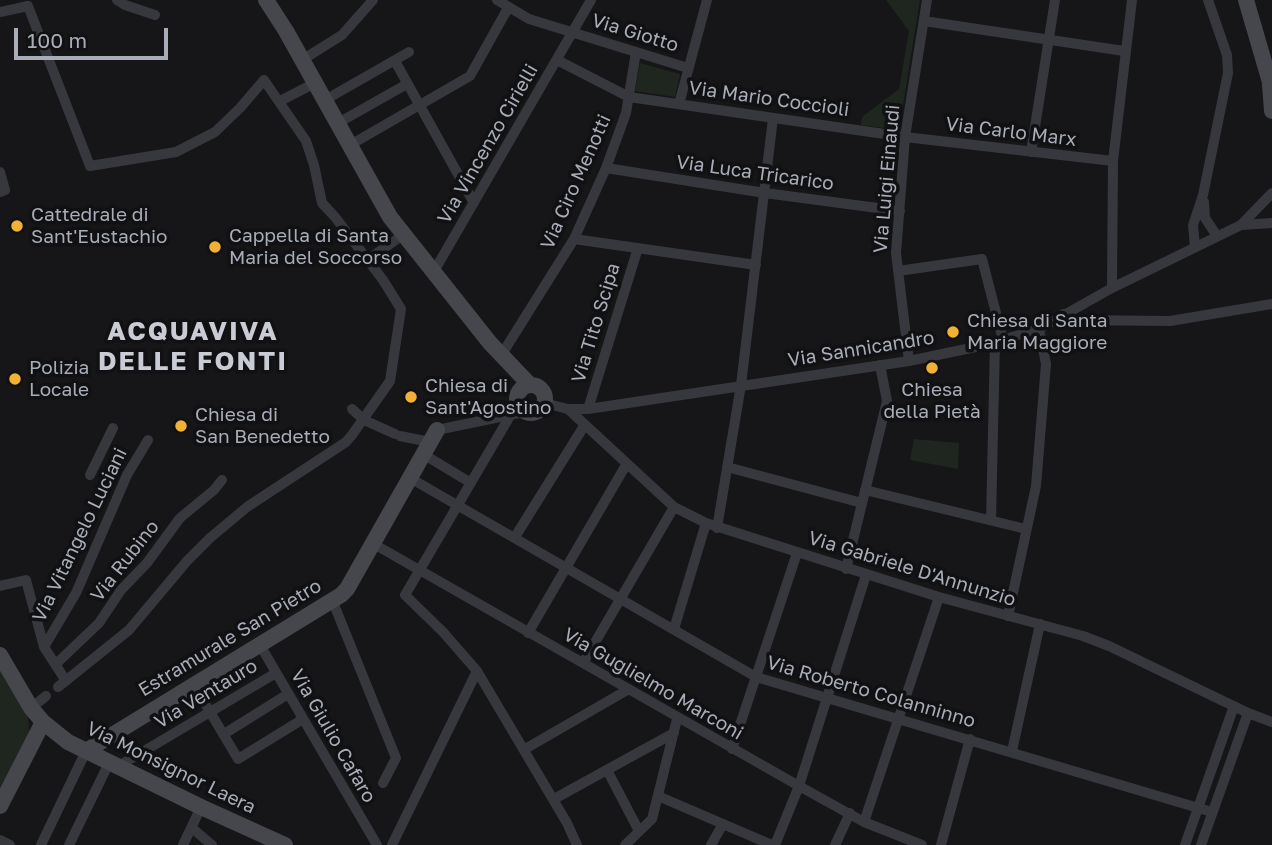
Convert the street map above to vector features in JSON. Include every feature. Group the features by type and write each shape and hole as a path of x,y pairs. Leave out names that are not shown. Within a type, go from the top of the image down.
{"street":[{"path":"117,0 155,15"},
{"path":"266,0 403,235 490,343 530,385 542,391 544,403 539,411 534,413 517,414 430,442 397,435 364,420 352,409"},
{"path":"302,60 342,35 373,0"},
{"name":"Via Giotto","path":"497,0 529,19 688,68"},
{"name":"Via Vincenzo Cirielli","path":"433,273 591,0"},
{"path":"678,104 707,0"},
{"name":"Via Luigi Einaudi","path":"909,361 896,253 905,137 927,0"},
{"path":"1031,152 1055,0"},
{"path":"1112,288 1113,161 1132,0"},
{"path":"1195,247 1193,225 1203,195 1228,73 1227,55 1208,0"},
{"path":"1246,0 1271,87 1272,111"},
{"path":"0,12 28,6 90,166 176,152 215,132 264,80 306,141 319,194 327,209 391,290 401,309 390,381 346,442 247,507 210,538 187,561 130,630 62,684 57,663 44,647 26,580 0,586"},
{"path":"350,145 470,76 508,8"},
{"path":"924,21 1124,51"},
{"name":"Via Ciro Menotti","path":"502,354 574,239 606,168 626,113 636,51"},
{"path":"325,100 409,52"},
{"name":"Via Mario Coccioli","path":"557,60 629,97 905,137"},
{"path":"395,61 474,202"},
{"path":"280,102 315,83"},
{"path":"338,123 407,85"},
{"path":"674,629 711,525 727,467 741,384 773,118"},
{"name":"Via Carlo Marx","path":"905,137 1113,161"},
{"name":"Via Luca Tricarico","path":"606,168 900,211"},
{"path":"0,172 3,191"},
{"path":"1241,225 1272,193"},
{"path":"1203,195 1205,218 1217,236"},
{"path":"1241,225 1272,223"},
{"name":"Via Sannicandro","path":"544,403 568,409 588,409 909,361 999,341 1040,329 1112,288 1241,225"},
{"path":"367,260 403,235"},
{"path":"574,239 756,265"},
{"name":"Via Tito Scipa","path":"588,409 638,248"},
{"path":"898,271 982,259 999,341 991,520"},
{"path":"1063,314 1070,320 1170,321 1272,304"},
{"path":"1007,616 1036,486 1046,364 1040,329"},
{"path":"846,569 887,401 880,365"},
{"path":"530,385 525,386 518,394 517,414 471,483 405,595 443,632 477,671 554,799 577,845"},
{"name":"Via Gabriele D'Annunzio","path":"568,409 583,426 674,507 711,525 939,597 1083,636 1272,722"},
{"path":"515,537 583,426"},
{"path":"90,475 113,428"},
{"name":"Via Vitangelo Luciani","path":"44,647 76,593 127,475 148,440"},
{"path":"430,442 471,483"},
{"name":"Estramurale San Pietro","path":"86,751 333,602 346,589 430,442"},
{"path":"528,633 626,465"},
{"path":"727,467 862,503"},
{"name":"Via Roberto Colanninno","path":"410,478 756,677 1212,812"},
{"name":"Via Rubino","path":"57,663 99,623 121,590 147,563 180,519 215,490 222,480"},
{"path":"865,490 1026,529"},
{"path":"583,663 674,507"},
{"name":"Via Guglielmo Marconi","path":"372,543 677,719 864,822 922,845"},
{"path":"732,749 797,553"},
{"path":"659,796 774,845 799,786 866,575"},
{"path":"864,822 939,597"},
{"path":"333,602 396,758 383,783"},
{"path":"1012,751 1040,624"},
{"path":"85,636 101,653"},
{"name":"Via Giulio Cafaro","path":"260,645 377,845"},
{"name":"Via Monsignor Laera","path":"0,655 31,708 43,722 68,742 285,845"},
{"path":"392,845 477,671"},
{"name":"Via Ventauro","path":"113,765 276,673"},
{"path":"194,685 238,759 303,719"},
{"path":"525,750 629,689"},
{"path":"224,734 288,694"},
{"path":"31,708 46,696"},
{"path":"1185,845 1234,706"},
{"path":"1201,845 1248,713"},
{"path":"627,844 652,819 677,719"},
{"path":"0,806 43,722"},
{"path":"554,799 674,733"},
{"path":"941,845 970,740"},
{"path":"41,845 86,751"},
{"path":"69,845 113,765"},
{"path":"607,770 639,831"},
{"path":"183,845 201,807"},
{"path":"835,845 850,813"},
{"path":"711,845 723,824"},
{"path":"192,828 212,845"},
{"path":"0,840 10,845"}],"shaded area":[{"path":"886,0 920,0 899,130 861,125 862,117 899,89 909,31"},
{"path":"640,63 680,74 675,97 635,91"},
{"path":"914,439 959,443 958,469 910,460"},
{"path":"0,659 27,708 29,730 28,739 0,795"}],"place":[{"name":"Cattedrale di Sant'Eustachio","path":"17,226"},
{"name":"Cappella di Santa Maria del Soccorso","path":"215,247"},
{"name":"Chiesa di Santa Maria Maggiore","path":"953,332"},
{"name":"Chiesa della Pietà","path":"932,368"},
{"name":"Polizia Locale","path":"15,379"},
{"name":"Chiesa di Sant'Agostino","path":"411,397"},
{"name":"Chiesa di San Benedetto","path":"181,426"}],"district":[{"name":"ACQUAVIVA DELLE FONTI","path":"193,347"}]}
